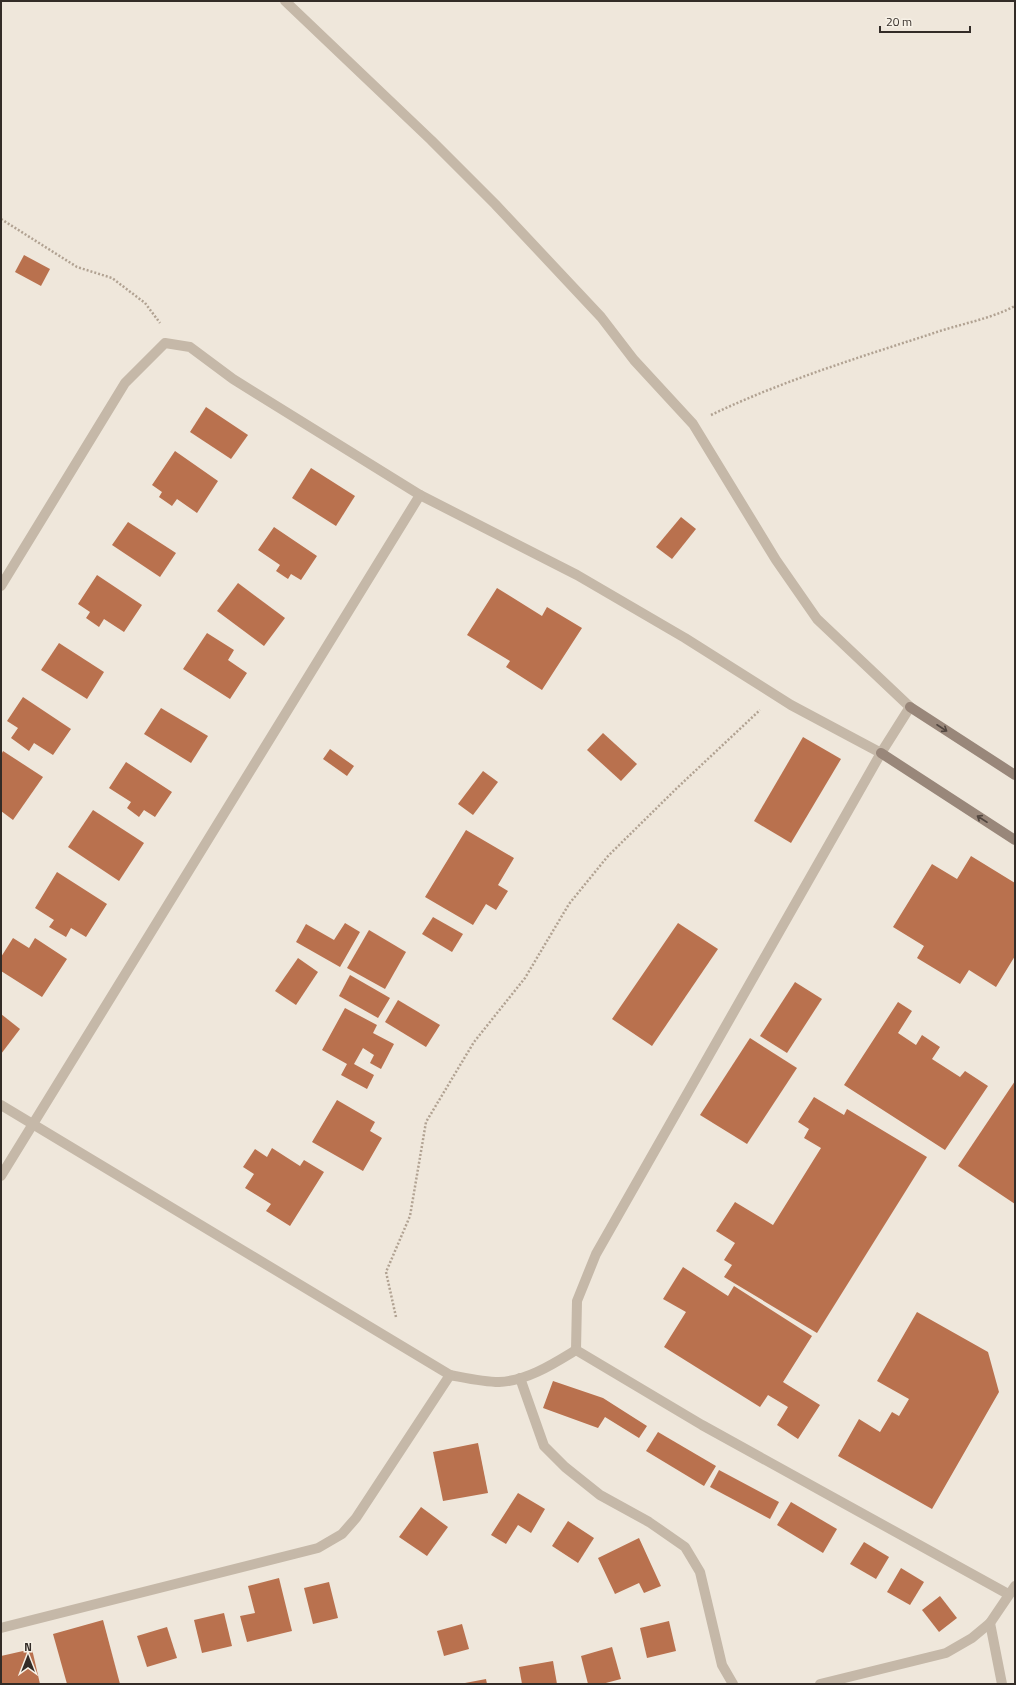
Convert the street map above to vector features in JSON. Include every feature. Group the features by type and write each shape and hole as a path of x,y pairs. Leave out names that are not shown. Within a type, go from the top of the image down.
{"street":[{"path":"285,1 431,140 495,204 601,317 634,360 692,424 776,560 817,619 910,707 1015,774"},
{"path":"1,586 125,383 165,343 190,347 233,379 420,495 577,575 685,638 791,705 881,753 1015,840"},
{"path":"1,1176 420,495"},
{"path":"576,1350 577,1300 596,1254 881,753 910,707"},
{"path":"1,1105 450,1375 499,1382 520,1378 556,1363 576,1350"},
{"path":"576,1350 702,1425 1008,1594"},
{"path":"1,1628 318,1548 342,1534 356,1518 450,1375"},
{"path":"520,1378 544,1446 566,1467 600,1495 648,1522 685,1547 700,1572 722,1665 733,1684"},
{"path":"820,1684 946,1653 972,1638 990,1623 1008,1594 1015,1586"},
{"path":"990,1623 1002,1684"}],"path":[{"path":"1,218 77,267 112,278 145,303 160,323 165,343"},
{"path":"692,424 747,398 825,368 938,331 996,316 1015,306"},
{"path":"403,1346 386,1272 410,1216 426,1122 474,1042 525,978 569,904 608,856 765,705 791,705"}],"building":[{"path":"24,255 50,269 41,286 15,272"},
{"path":"206,407 248,435 231,459 190,432"},
{"path":"175,451 218,481 197,513 177,499 172,506 159,497 162,492 152,485"},
{"path":"311,468 355,496 336,526 292,498"},
{"path":"681,517 696,529 672,559 656,547"},
{"path":"128,522 176,553 160,577 112,545"},
{"path":"274,527 317,556 301,580 291,574 288,579 276,571 280,565 258,550"},
{"path":"97,575 142,605 124,632 104,619 99,627 86,618 90,612 78,604"},
{"path":"238,583 285,618 264,646 217,611"},
{"path":"497,588 542,616 547,607 582,628 542,690 506,667 510,661 467,635"},
{"path":"207,633 234,650 228,660 247,673 230,699 183,669"},
{"path":"59,643 104,672 87,699 41,670"},
{"path":"23,697 71,729 53,755 34,743 29,751 11,738 18,728 7,721"},
{"path":"161,708 208,736 191,763 144,734"},
{"path":"603,733 637,764 621,781 587,750"},
{"path":"803,737 841,759 791,843 754,821"},
{"path":"330,749 354,766 347,776 323,759"},
{"path":"3,751 43,777 13,820 1,811 1,755"},
{"path":"126,762 172,792 155,817 144,810 139,817 127,808 131,802 109,788"},
{"path":"483,771 498,782 473,815 458,804"},
{"path":"93,810 144,843 119,881 68,847"},
{"path":"466,830 514,858 498,885 508,891 496,910 486,904 473,925 425,897"},
{"path":"971,856 1015,883 1015,956 996,987 969,970 960,984 917,958 924,946 893,927 932,864 957,879"},
{"path":"57,872 107,904 86,937 71,928 66,937 49,927 54,920 35,908"},
{"path":"433,917 463,934 452,952 422,934"},
{"path":"345,923 360,932 340,967 296,942 306,924 334,940"},
{"path":"678,923 718,949 652,1046 612,1019"},
{"path":"369,930 406,952 385,989 347,968"},
{"path":"13,938 29,948 35,938 67,959 42,997 1,971 1,957"},
{"path":"298,958 318,972 296,1005 275,991"},
{"path":"350,975 390,998 378,1018 339,996"},
{"path":"795,982 822,999 787,1053 760,1036"},
{"path":"398,1000 440,1025 426,1047 385,1022"},
{"path":"898,1002 912,1011 898,1033 916,1045 922,1035 940,1047 932,1059 960,1077 965,1071 988,1086 945,1150 844,1085"},
{"path":"345,1008 377,1025 373,1033 394,1044 381,1069 370,1063 374,1055 363,1048 354,1064 374,1075 367,1089 341,1075 347,1064 322,1050"},
{"path":"1,1014 20,1029 1,1054"},
{"path":"750,1038 797,1068 747,1144 700,1115"},
{"path":"1015,1081 1015,1204 958,1166"},
{"path":"814,1097 844,1115 847,1109 927,1157 817,1333 724,1277 732,1265 724,1260 735,1243 716,1231 735,1202 773,1225 821,1148 804,1138 809,1129 798,1122"},
{"path":"337,1100 375,1122 370,1131 382,1138 363,1171 312,1142"},
{"path":"272,1148 300,1166 304,1160 324,1172 290,1226 266,1211 271,1204 245,1188 254,1174 243,1167 255,1149 267,1157"},
{"path":"683,1267 728,1296 734,1286 812,1336 783,1382 820,1405 798,1439 777,1425 788,1407 768,1395 760,1407 664,1347 686,1312 663,1299"},
{"path":"917,1312 988,1352 999,1392 932,1509 838,1456 859,1419 880,1432 892,1412 899,1416 909,1399 877,1381"},
{"path":"553,1381 603,1398 647,1426 639,1438 605,1417 598,1428 543,1408"},
{"path":"658,1432 716,1466 704,1486 646,1451"},
{"path":"478,1443 488,1493 443,1501 433,1452"},
{"path":"719,1470 779,1502 770,1519 710,1487"},
{"path":"518,1493 545,1509 531,1533 518,1525 506,1544 491,1535"},
{"path":"791,1502 837,1529 823,1553 777,1525"},
{"path":"421,1507 448,1527 427,1556 399,1537"},
{"path":"568,1521 594,1538 578,1563 552,1546"},
{"path":"639,1538 661,1586 644,1593 639,1583 615,1594 598,1558"},
{"path":"864,1542 889,1557 876,1579 850,1564"},
{"path":"901,1568 924,1582 910,1605 887,1592"},
{"path":"279,1578 292,1631 247,1642 240,1616 255,1613 248,1586"},
{"path":"329,1582 338,1618 313,1624 304,1588"},
{"path":"940,1596 957,1618 939,1632 922,1610"},
{"path":"224,1613 232,1646 202,1653 194,1620"},
{"path":"103,1620 120,1684 67,1684 53,1634"},
{"path":"669,1621 676,1651 647,1658 640,1628"},
{"path":"462,1624 469,1649 444,1656 437,1631"},
{"path":"167,1627 177,1658 147,1667 137,1636"},
{"path":"612,1647 621,1679 602,1684 588,1684 581,1656"},
{"path":"32,1649 40,1684 1,1684 1,1656"},
{"path":"553,1661 557,1684 522,1684 519,1667"},
{"path":"486,1679 487,1684 465,1684 465,1683"}]}
